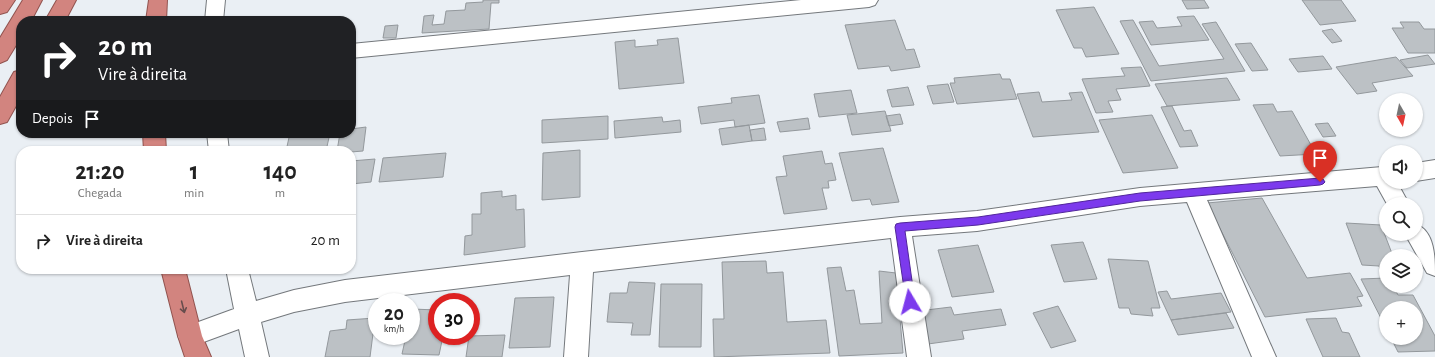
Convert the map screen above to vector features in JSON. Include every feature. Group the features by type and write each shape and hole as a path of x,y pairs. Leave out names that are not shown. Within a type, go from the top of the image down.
{"highway":[{"path":"0,7 6,0"},
{"path":"24,16 33,0"},
{"path":"58,16 67,0"},
{"path":"156,16 158,0"},
{"path":"0,55 16,29"},
{"path":"0,116 16,87"},
{"path":"174,274 194,346"}],"street":[{"path":"214,16 216,0"},
{"path":"356,51 869,0"},
{"path":"1423,171 1435,169"},
{"path":"194,346 247,315 294,301 345,291 582,262 900,227 978,221 1140,197 1379,176"},
{"path":"1193,192 1264,357"},
{"path":"900,227 919,357"},
{"path":"1420,241 1435,266"},
{"path":"576,357 582,262"},
{"path":"238,274 257,357"}],"building":[{"path":"483,0 499,0 499,3 491,3 489,29 422,33 424,16 434,15 432,25 444,24 446,11 465,10 466,3 483,2"},
{"path":"1182,0 1204,0 1209,8 1187,9"},
{"path":"1302,0 1341,0 1356,21 1320,25"},
{"path":"1094,7 1119,54 1086,57 1082,48 1074,48 1056,10"},
{"path":"1194,16 1209,40 1151,45 1139,22 1153,21 1157,28 1182,26 1177,17"},
{"path":"895,20 906,50 914,49 920,67 891,71 889,66 858,69 845,25"},
{"path":"1133,20 1159,66 1224,59 1202,24 1216,22 1245,71 1151,81 1120,21"},
{"path":"1400,22 1419,22 1424,29 1435,29 1435,53 1408,53 1392,28 1404,28"},
{"path":"398,25 396,38 383,38 385,26"},
{"path":"1332,29 1342,41 1332,43 1322,31"},
{"path":"678,38 684,83 619,89 615,42 635,40 635,47 658,45 657,40"},
{"path":"1251,43 1268,70 1252,71 1235,44"},
{"path":"1428,55 1435,64 1407,68 1400,60"},
{"path":"1323,56 1332,69 1298,72 1289,59"},
{"path":"1396,57 1413,76 1372,83 1377,91 1357,94 1336,67"},
{"path":"1141,67 1150,86 1116,89 1121,100 1108,101 1113,112 1096,113 1082,79 1125,76 1121,68"},
{"path":"1000,74 1002,79 1010,79 1017,99 957,104 950,83 955,83 954,78"},
{"path":"1227,78 1240,100 1167,106 1155,84"},
{"path":"948,84 954,102 933,104 927,86"},
{"path":"908,87 914,105 892,107 887,90"},
{"path":"851,90 857,113 819,117 814,94"},
{"path":"1039,92 1042,102 1072,100 1069,93 1082,92 1099,132 1033,137 1017,94"},
{"path":"759,95 765,123 735,127 734,120 701,124 698,107 732,103 731,98"},
{"path":"1273,104 1277,112 1292,111 1316,154 1280,156 1253,105"},
{"path":"1172,106 1184,131 1191,130 1198,146 1180,147 1161,107"},
{"path":"885,111 891,131 852,135 847,115"},
{"path":"900,114 903,124 889,126 886,116"},
{"path":"1152,115 1178,168 1123,173 1099,120"},
{"path":"608,116 608,139 542,143 542,120"},
{"path":"662,117 663,122 680,120 681,132 615,138 614,121"},
{"path":"808,118 810,129 780,132 777,122"},
{"path":"1328,123 1336,136 1323,137 1315,124"},
{"path":"749,125 752,141 722,145 719,129"},
{"path":"366,127 363,151 356,152 356,146 338,146 339,138 356,138 356,128"},
{"path":"764,128 766,140 752,141 750,130"},
{"path":"289,138 329,138 327,146 287,146"},
{"path":"883,148 899,202 872,205 870,199 852,201 839,153"},
{"path":"580,150 580,197 542,200 543,153"},
{"path":"822,151 825,164 832,163 836,180 828,181 829,188 822,188 827,209 784,214 776,177 787,176 783,156"},
{"path":"446,153 443,177 379,182 383,158"},
{"path":"375,159 371,182 356,184 356,161"},
{"path":"502,191 502,197 516,195 516,210 524,209 525,247 464,255 465,236 472,235 472,214 481,214 481,193"},
{"path":"1262,198 1307,278 1350,273 1363,296 1357,297 1362,306 1265,317 1207,203"},
{"path":"1346,223 1379,225 1379,241 1387,241 1390,249 1379,249 1379,266 1362,265"},
{"path":"1083,242 1097,279 1064,282 1051,245"},
{"path":"978,245 994,292 952,297 938,250"},
{"path":"1108,259 1148,261 1160,308 1151,308 1153,316 1131,314 1129,308 1119,308"},
{"path":"766,261 767,273 783,272 787,322 826,320 830,353 714,357 713,319 724,319 722,262"},
{"path":"841,267 846,291 854,290 860,324 882,323 879,271 896,273 903,353 839,356 827,268"},
{"path":"1379,278 1379,293 1413,295 1416,301 1379,301 1379,314 1361,279"},
{"path":"629,282 655,283 650,335 631,335 633,323 607,322 610,293 627,293"},
{"path":"661,284 702,284 701,347 659,347"},
{"path":"1167,291 1171,299 1221,293 1231,312 1171,320 1158,292"},
{"path":"554,297 550,347 509,348 515,298"},
{"path":"1058,306 1076,341 1051,348 1033,313"},
{"path":"951,307 954,315 1001,309 1006,325 962,331 964,339 928,344 918,311"},
{"path":"420,309 428,310 428,345 441,345 439,355 402,354 404,345 420,345"},
{"path":"1226,313 1234,328 1178,335 1171,320"},
{"path":"1423,314 1435,336 1435,351 1398,352 1394,345 1423,345"},
{"path":"368,318 368,345 372,345 370,357 325,357 330,331 346,329 347,320"},
{"path":"1336,318 1342,332 1349,333 1360,357 1323,357 1306,319"},
{"path":"505,335 502,357 466,357 468,345 480,345 480,336"}],"route":[{"path":"910,302 900,227 978,221 1140,197 1320,182"}]}
